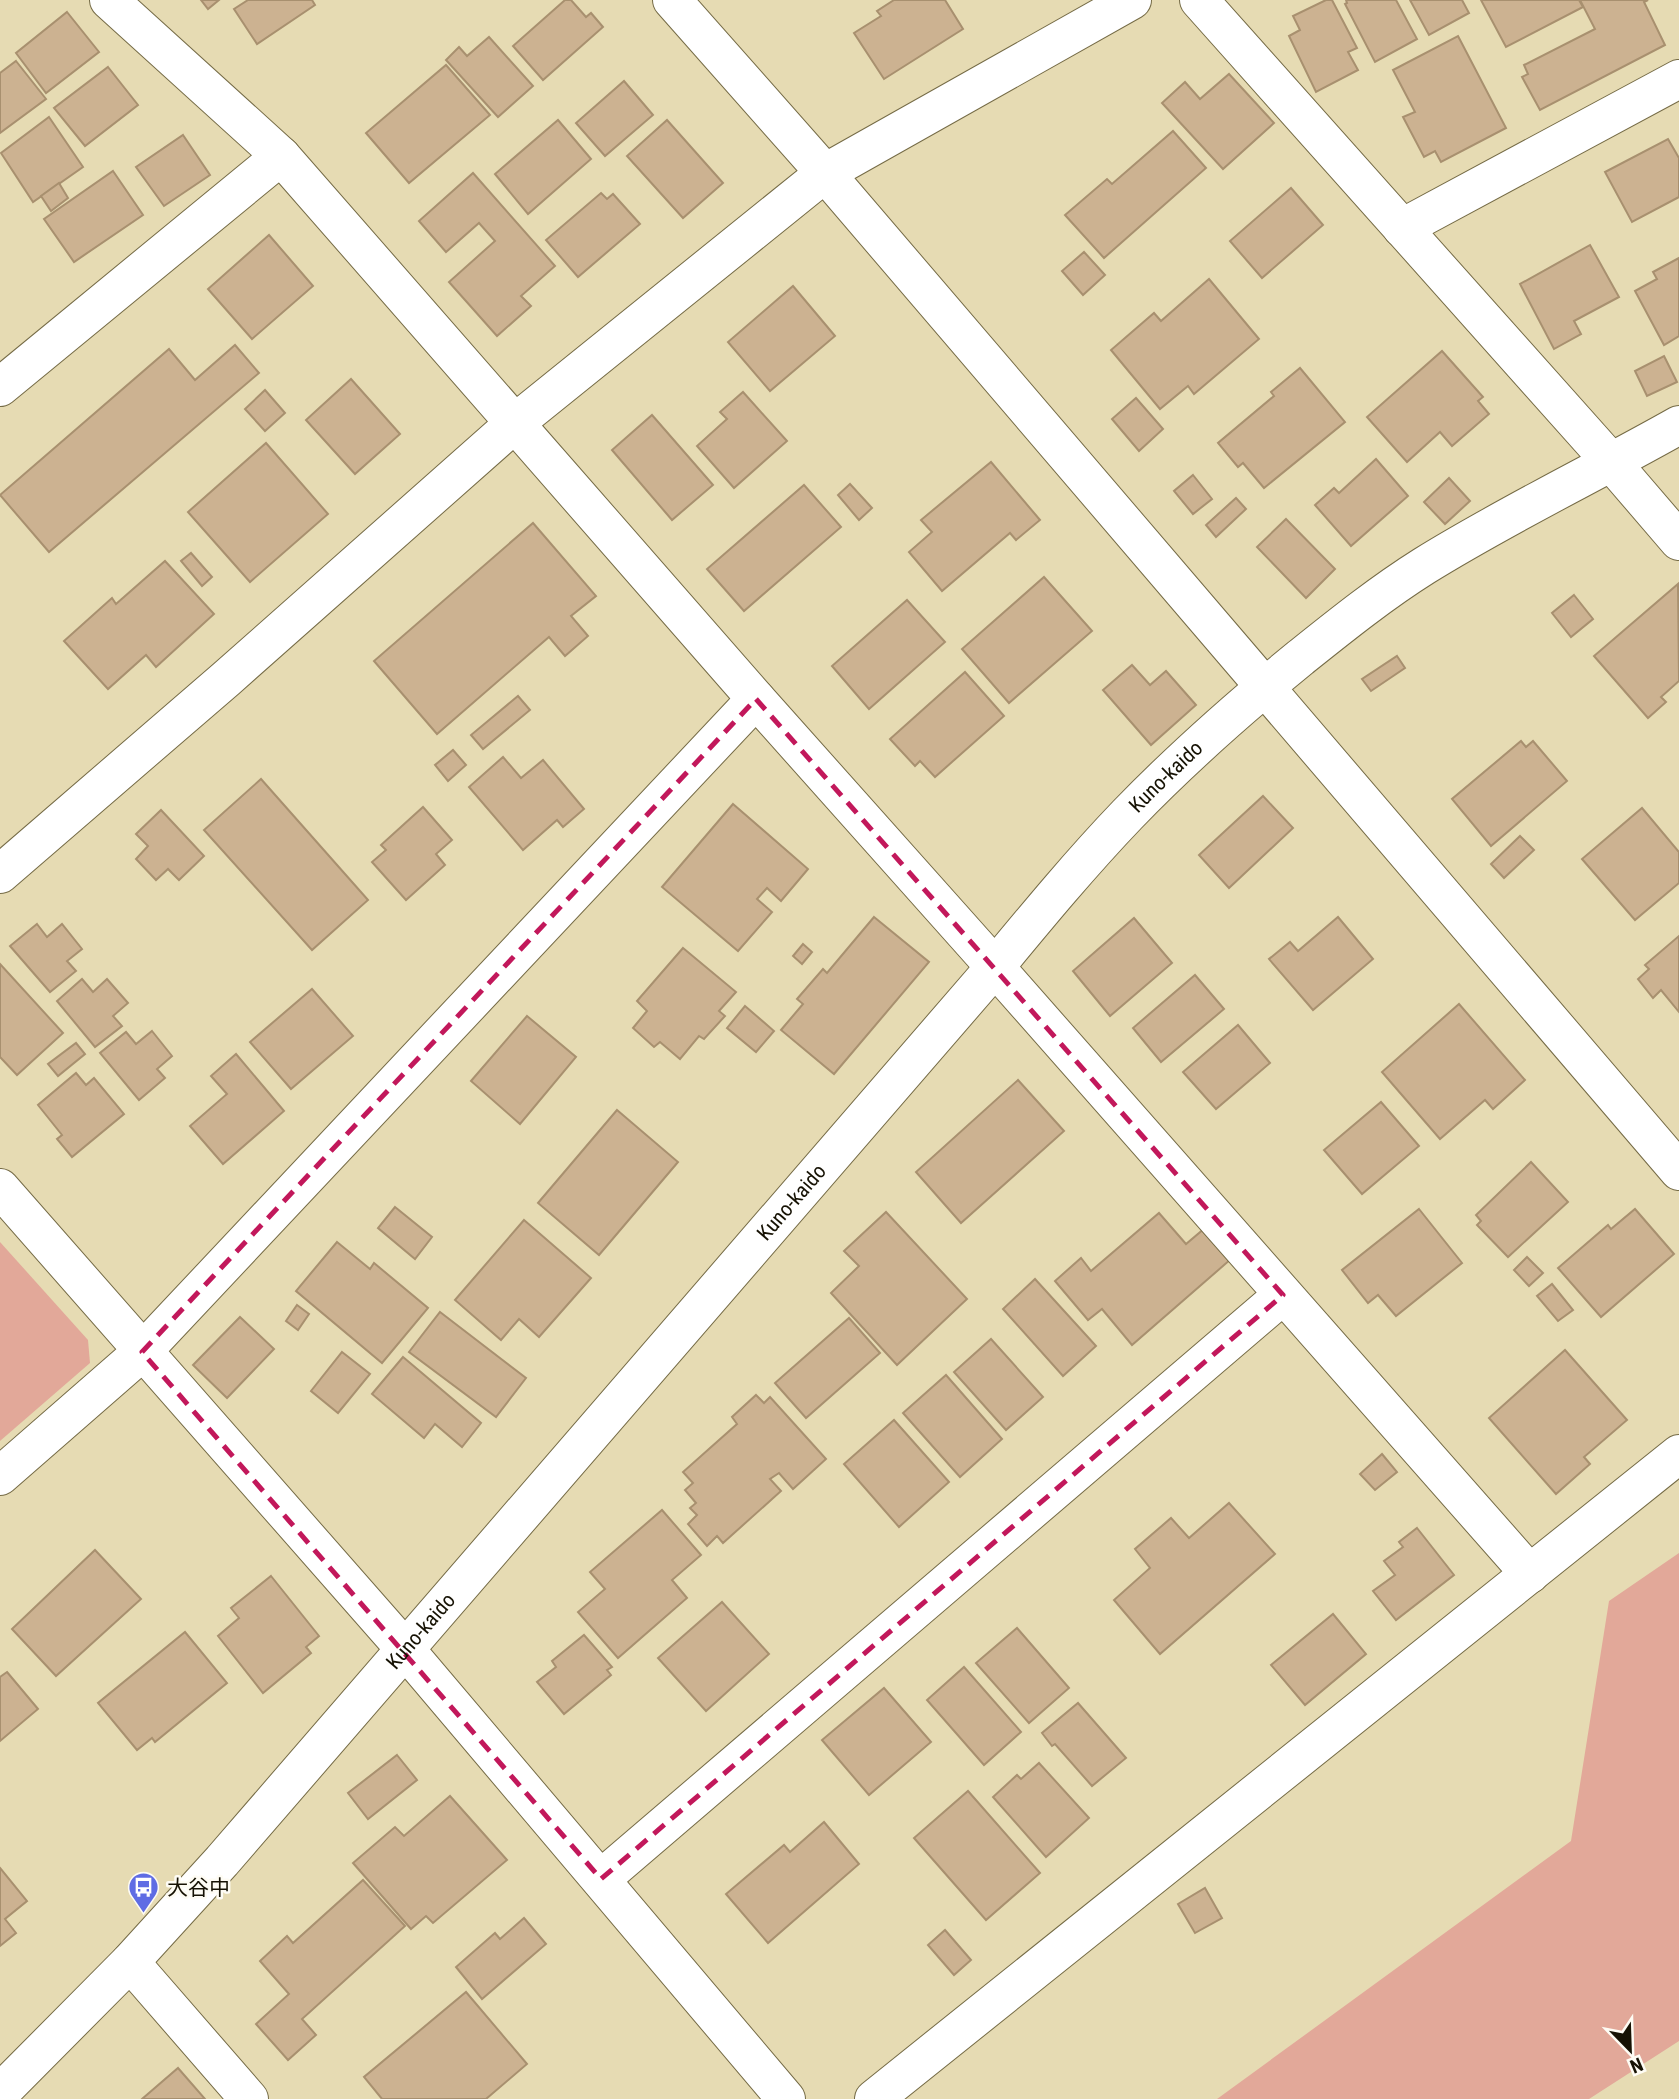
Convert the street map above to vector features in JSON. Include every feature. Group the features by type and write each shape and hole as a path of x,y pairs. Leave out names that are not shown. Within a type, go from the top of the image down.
{"street":[{"path":"108,0 281,156 756,699 1530,1574"},
{"path":"671,0 825,173 1679,1171"},
{"path":"0,874 515,423 825,173 1132,0"},
{"path":"1199,0 1679,541"},
{"path":"1402,228 1679,79"},
{"path":"0,387 281,156"},
{"name":"Kuno-kaido","path":"0,2094 130,1962 222,1861 1069,878 1128,814 1199,744 1339,626 1423,567 1679,425"},
{"path":"0,1476 142,1352 756,699"},
{"path":"0,1188 405,1649 786,2099"},
{"path":"601,1879 1283,1295"},
{"path":"874,2099 1679,1454"},
{"path":"130,1962 249,2099"}],"highlighted area":[{"path":"756,699 1283,1295 601,1879 142,1352"}],"shaded area":[{"path":"0,1242 88,1340 90,1363 0,1441"},
{"path":"1679,1553 1679,2041 1589,2099 1217,2099 1571,1841 1609,1601"}],"building":[{"path":"201,0 219,0 208,9"},
{"path":"248,0 312,0 315,5 257,44 234,9"},
{"path":"565,0 571,0 586,17 591,13 603,27 543,80 513,46"},
{"path":"894,0 945,0 963,29 884,79 854,33 881,16 877,11"},
{"path":"1326,0 1332,0 1357,48 1348,52 1358,70 1316,92 1289,36 1300,30 1293,16"},
{"path":"1346,0 1396,0 1417,39 1375,62 1345,4"},
{"path":"1410,0 1462,0 1469,13 1429,35"},
{"path":"1481,0 1579,0 1583,7 1506,47"},
{"path":"1580,0 1648,0 1644,2 1665,45 1540,110 1522,77 1528,74 1524,65 1595,29"},
{"path":"67,12 99,52 46,93 16,53"},
{"path":"1458,36 1506,128 1441,162 1435,151 1424,157 1403,117 1415,112 1393,70"},
{"path":"489,37 533,86 498,117 446,60 459,47 467,56"},
{"path":"16,61 46,99 0,133 0,73"},
{"path":"446,65 490,115 409,183 366,133"},
{"path":"108,67 138,105 85,146 54,108"},
{"path":"1229,74 1274,123 1223,169 1162,103 1185,82 1200,99"},
{"path":"624,81 653,115 605,156 576,123"},
{"path":"49,117 83,167 33,202 1,153"},
{"path":"558,120 591,159 528,214 495,174"},
{"path":"667,120 723,183 683,218 627,156"},
{"path":"1173,131 1206,168 1104,258 1065,215 1107,179 1112,184"},
{"path":"183,135 210,175 164,206 136,167"},
{"path":"1668,139 1679,158 1679,197 1632,222 1605,172"},
{"path":"113,171 143,215 74,262 44,219"},
{"path":"473,173 555,266 521,296 531,306 497,336 449,282 495,241 479,223 446,252 419,221"},
{"path":"59,183 68,198 51,211 41,196"},
{"path":"1291,188 1323,225 1262,278 1230,241"},
{"path":"601,193 607,199 613,194 640,224 578,277 546,240"},
{"path":"269,235 313,286 252,339 208,289"},
{"path":"1590,245 1619,297 1574,321 1581,334 1554,349 1520,284"},
{"path":"1084,252 1105,275 1083,295 1062,271"},
{"path":"1679,258 1679,336 1664,345 1635,291 1657,279 1653,272"},
{"path":"1209,279 1259,339 1194,394 1188,386 1160,409 1111,350 1154,313 1161,321"},
{"path":"793,286 835,336 770,391 728,342"},
{"path":"235,345 259,373 49,552 0,495 169,349 195,380"},
{"path":"1442,351 1483,397 1478,401 1489,414 1452,446 1440,432 1407,462 1367,417"},
{"path":"1664,356 1677,382 1647,396 1635,371"},
{"path":"1300,368 1345,422 1264,488 1243,463 1238,467 1218,443 1274,396 1271,392"},
{"path":"351,379 400,434 355,474 306,420"},
{"path":"265,390 285,413 265,431 245,409"},
{"path":"743,392 787,441 734,488 697,446 727,419 720,412"},
{"path":"1136,398 1163,429 1139,451 1112,419"},
{"path":"652,415 713,485 672,520 612,450"},
{"path":"266,443 328,514 250,582 188,512"},
{"path":"1376,459 1408,496 1351,546 1315,505 1334,488 1339,493"},
{"path":"991,462 1040,520 1016,540 1010,533 942,591 909,552 932,532 921,520"},
{"path":"1193,475 1212,499 1193,514 1174,491"},
{"path":"1449,478 1470,501 1445,524 1424,502"},
{"path":"850,484 872,508 859,520 838,495"},
{"path":"804,485 841,527 744,611 707,569"},
{"path":"1236,498 1246,509 1216,537 1206,525"},
{"path":"1286,519 1335,569 1306,598 1257,547"},
{"path":"533,523 596,596 571,616 588,636 565,656 549,637 437,734 374,661"},
{"path":"191,553 212,577 202,586 181,561"},
{"path":"165,561 214,614 156,667 146,655 108,689 64,641 112,598 116,604"},
{"path":"1044,577 1092,631 1009,703 962,649"},
{"path":"1678,584 1679,681 1661,697 1666,702 1648,718 1594,656"},
{"path":"1574,595 1593,619 1571,637 1552,613"},
{"path":"907,600 945,642 869,709 832,666"},
{"path":"1397,656 1405,668 1371,691 1362,679"},
{"path":"1132,665 1150,685 1166,671 1196,705 1151,745 1103,690"},
{"path":"965,672 1004,716 935,777 920,761 915,766 890,739"},
{"path":"518,696 530,710 483,749 471,735"},
{"path":"1521,741 1526,747 1533,741 1567,781 1491,846 1452,799"},
{"path":"453,750 466,765 448,781 435,765"},
{"path":"503,757 521,778 543,760 584,809 563,827 557,820 523,850 469,787"},
{"path":"261,779 368,900 312,950 204,830"},
{"path":"1263,796 1293,828 1229,888 1199,855"},
{"path":"733,804 808,869 781,901 767,888 757,899 772,912 738,951 662,887"},
{"path":"423,807 452,840 436,854 445,865 406,900 372,862 386,850 381,845"},
{"path":"1642,808 1679,852 1679,883 1635,920 1582,859"},
{"path":"161,810 204,856 179,880 168,869 156,880 136,859 148,846 136,834"},
{"path":"1520,836 1534,850 1504,878 1491,864"},
{"path":"874,917 929,962 834,1074 781,1030 803,1004 797,999 823,969 827,973"},
{"path":"1338,917 1373,959 1313,1010 1269,959 1290,942 1298,951"},
{"path":"1134,918 1172,963 1110,1016 1073,971"},
{"path":"37,924 47,937 62,924 82,949 67,961 76,971 50,992 10,946"},
{"path":"1679,936 1679,1012 1661,990 1653,998 1638,979 1649,969 1645,965"},
{"path":"803,944 812,952 802,964 793,956"},
{"path":"683,948 736,992 719,1011 725,1016 704,1039 699,1036 680,1059 660,1042 654,1047 633,1028 647,1011 637,1001"},
{"path":"0,964 63,1033 17,1075 0,1057"},
{"path":"1195,975 1224,1009 1161,1062 1133,1028"},
{"path":"82,979 93,992 107,979 128,1003 113,1016 122,1026 95,1047 57,1001"},
{"path":"312,989 353,1036 291,1089 250,1042"},
{"path":"1459,1004 1525,1080 1493,1109 1485,1100 1440,1139 1382,1072"},
{"path":"745,1006 774,1031 756,1052 727,1028"},
{"path":"527,1016 576,1057 520,1124 471,1081"},
{"path":"1238,1025 1270,1063 1216,1109 1183,1072"},
{"path":"152,1031 172,1056 157,1069 165,1078 139,1100 100,1053 126,1032 136,1044"},
{"path":"76,1043 85,1054 58,1076 48,1064"},
{"path":"236,1054 284,1111 223,1164 190,1126 227,1094 211,1076"},
{"path":"76,1073 86,1085 94,1078 124,1114 72,1157 57,1139 62,1135 38,1105"},
{"path":"1018,1080 1064,1131 961,1223 916,1172"},
{"path":"1381,1102 1419,1146 1362,1194 1324,1150"},
{"path":"617,1110 678,1162 599,1255 538,1203"},
{"path":"1531,1162 1568,1202 1508,1257 1477,1225 1481,1221 1476,1215"},
{"path":"395,1207 432,1237 415,1259 378,1228"},
{"path":"1419,1209 1462,1263 1396,1316 1378,1295 1368,1303 1342,1270"},
{"path":"1635,1209 1674,1254 1601,1317 1558,1268 1608,1225 1611,1229"},
{"path":"886,1212 967,1299 897,1365 831,1293 859,1266 844,1251"},
{"path":"1159,1213 1186,1244 1205,1228 1231,1259 1132,1345 1102,1309 1088,1320 1055,1281 1081,1258 1091,1271"},
{"path":"524,1220 591,1278 539,1337 519,1319 501,1340 455,1300"},
{"path":"337,1242 370,1269 374,1263 428,1308 382,1363 296,1291"},
{"path":"1527,1257 1543,1273 1529,1286 1514,1270"},
{"path":"1035,1279 1096,1346 1063,1376 1003,1309"},
{"path":"1552,1284 1573,1310 1558,1321 1537,1296"},
{"path":"297,1305 309,1314 298,1330 286,1321"},
{"path":"440,1312 526,1378 496,1417 409,1352"},
{"path":"240,1317 274,1349 227,1398 193,1365"},
{"path":"849,1318 880,1353 806,1418 775,1383"},
{"path":"991,1339 1043,1397 1006,1430 954,1372"},
{"path":"1565,1350 1627,1420 1584,1457 1590,1464 1556,1494 1489,1418"},
{"path":"342,1352 370,1374 338,1413 311,1391"},
{"path":"403,1357 481,1423 462,1447 435,1424 424,1438 372,1394"},
{"path":"946,1375 1002,1439 960,1477 903,1413"},
{"path":"756,1395 764,1403 770,1397 826,1459 793,1489 779,1473 770,1479 781,1491 723,1543 717,1536 707,1546 688,1524 697,1515 690,1508 696,1503 685,1490 693,1483 683,1472 737,1424 732,1417"},
{"path":"894,1420 949,1482 899,1527 844,1464"},
{"path":"1382,1454 1397,1472 1375,1490 1360,1474"},
{"path":"1229,1503 1275,1554 1160,1654 1114,1600 1150,1568 1135,1549 1171,1518 1189,1538"},
{"path":"662,1510 701,1555 672,1580 687,1598 618,1658 578,1612 605,1589 590,1572"},
{"path":"1417,1528 1454,1575 1396,1620 1373,1591 1395,1575 1384,1561 1403,1547 1399,1542"},
{"path":"95,1550 141,1599 56,1676 12,1629"},
{"path":"271,1576 319,1636 306,1647 311,1653 263,1693 218,1636 239,1618 231,1608"},
{"path":"722,1602 769,1654 706,1711 658,1658"},
{"path":"1333,1614 1366,1654 1305,1705 1271,1665"},
{"path":"1017,1628 1069,1688 1029,1723 976,1663"},
{"path":"185,1632 227,1683 155,1742 152,1738 137,1750 98,1703"},
{"path":"584,1635 612,1667 607,1670 611,1675 564,1714 537,1682 556,1667 552,1661"},
{"path":"964,1667 1021,1732 984,1765 927,1700"},
{"path":"7,1672 38,1709 0,1741 0,1677"},
{"path":"884,1688 931,1742 869,1795 822,1740"},
{"path":"1078,1703 1126,1758 1092,1786 1042,1733"},
{"path":"397,1755 417,1780 368,1819 348,1793"},
{"path":"1039,1763 1089,1818 1046,1857 993,1797 1017,1775 1021,1779"},
{"path":"968,1791 1040,1873 986,1920 914,1838"},
{"path":"450,1796 507,1860 433,1923 426,1916 411,1929 353,1863 395,1827 404,1836"},
{"path":"824,1822 859,1864 768,1943 726,1894 784,1845 790,1852"},
{"path":"0,1868 27,1901 5,1919 16,1933 0,1946"},
{"path":"363,1880 405,1926 302,2019 316,2035 288,2060 256,2024 289,1994 260,1961 287,1936 293,1943"},
{"path":"1205,1888 1222,1918 1195,1933 1178,1904"},
{"path":"524,1918 546,1944 482,1999 456,1967 495,1933 500,1939"},
{"path":"945,1930 971,1960 954,1975 928,1945"},
{"path":"466,1992 527,2064 486,2099 382,2099 364,2077"},
{"path":"178,2068 205,2099 142,2099"}],"place":[{"name":"大谷中","path":"144,1915"}]}
